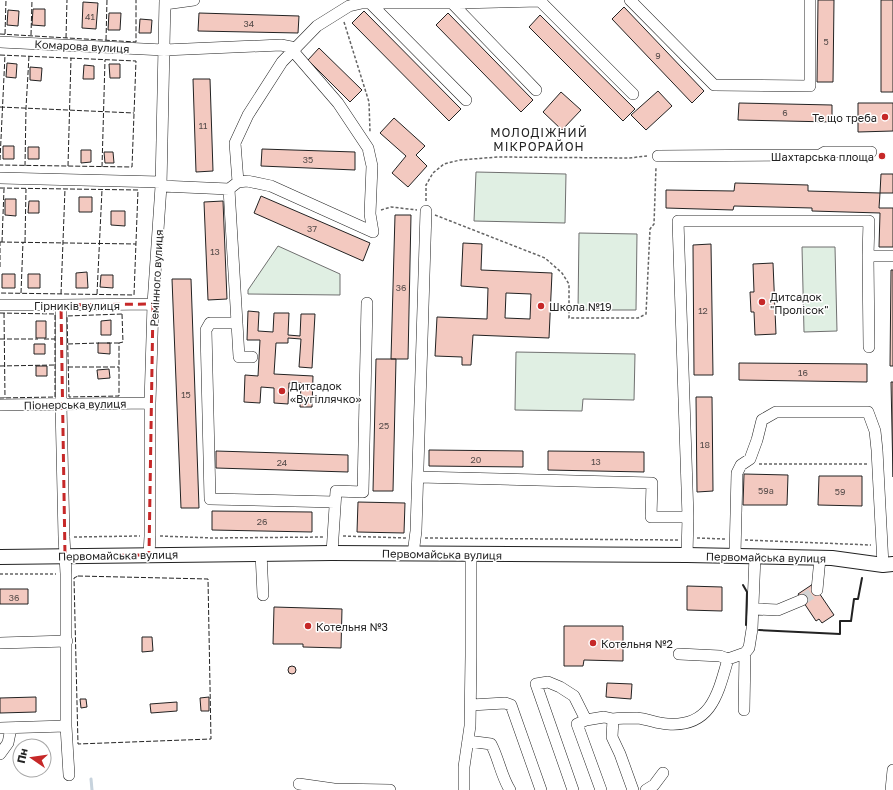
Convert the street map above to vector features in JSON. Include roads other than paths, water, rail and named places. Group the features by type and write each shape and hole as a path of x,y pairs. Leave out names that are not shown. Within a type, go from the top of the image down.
{"main road":[{"name":"Первомайська вулиця","path":"0,557 261,553 735,555 820,558 866,562 890,566"}],"street":[{"path":"165,2 194,0"},
{"path":"630,0 714,85 810,86 810,0"},
{"path":"238,182 235,143 248,115 282,62 317,26 355,2 452,3 541,1 633,94"},
{"name":"Ремінного вулиця","path":"148,555 150,536 150,403 153,304 161,184 165,2"},
{"path":"370,3 466,100"},
{"path":"452,3 536,90"},
{"name":"Комарова вулиця","path":"0,42 164,50 281,45 294,50"},
{"path":"0,178 161,184 229,189 238,182 247,181 271,186 373,232 370,214 372,166 368,148 338,103 294,50"},
{"path":"658,156 820,155 824,158 871,156"},
{"path":"229,189 239,357 252,357"},
{"path":"413,554 416,531 426,211"},
{"path":"688,555 678,221 869,221 869,347"},
{"path":"868,256 893,256"},
{"path":"332,553 336,491 363,492 366,303"},
{"name":"Гірників вулиця","path":"0,305 153,304"},
{"path":"61,305 61,405 67,641 66,726 69,775"},
{"path":"237,323 210,323 206,330 210,498 335,502"},
{"name":"Піонерська вулиця","path":"0,405 150,403"},
{"path":"735,555 737,473 743,464 750,459 762,420 776,412 868,412 875,432 882,545 890,566"},
{"path":"418,477 652,484 651,517 688,517"},
{"path":"261,553 263,595"},
{"path":"464,790 464,767 470,726 471,705 470,554"},
{"path":"679,654 720,656 728,659 745,653 749,648 752,629 755,556"},
{"path":"817,590 820,558"},
{"path":"753,609 778,610 802,600"},
{"path":"0,642 67,641"},
{"path":"744,710 745,653"},
{"path":"601,790 577,724 586,720 604,716 612,718 638,718 667,724 689,723 703,716 711,705 721,683 728,659"},
{"path":"573,790 536,684 548,682 560,687 574,696 586,720"},
{"path":"471,705 505,703 511,705 541,790"},
{"path":"612,718 612,737 633,790"},
{"path":"0,728 66,726"},
{"path":"0,754 8,743 11,728"},
{"path":"468,741 491,744 510,790"},
{"path":"891,790 893,770"},
{"path":"646,790 654,786 663,773"},
{"path":"299,784 334,789 390,790"}],"waterway":[{"path":"91,779 92,790"}],"tunnel":[{"path":"802,600 817,590"}],"place":[{"name":"Те що треба","path":"885,117"},
{"name":"Шахтарська площа","path":"882,156"},
{"name":"Дитсадок \"Пролісок\"","path":"762,302"},
{"name":"Школа №19","path":"541,306"},
{"name":"Дитсадок «Вугіллячко»","path":"282,391"},
{"name":"Котельня №3","path":"308,626"},
{"name":"Котельня №2","path":"593,643"}],"district":[{"name":"МОЛОДІЖНИЙ МІКРОРАЙОН","path":"539,139"}]}
